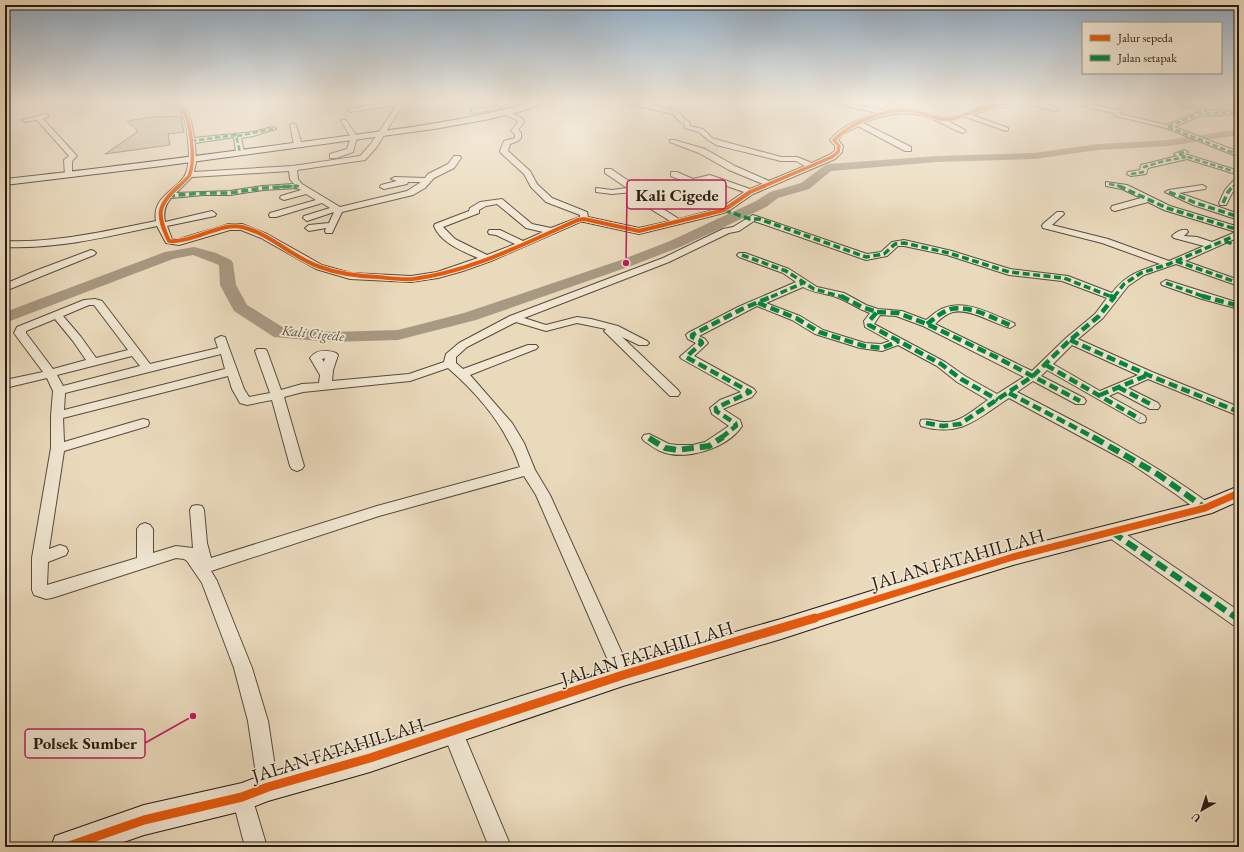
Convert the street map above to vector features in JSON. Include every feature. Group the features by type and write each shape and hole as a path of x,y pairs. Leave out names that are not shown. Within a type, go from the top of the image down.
{"street":[{"path":"59,141 73,156 68,160 69,175"},
{"path":"191,141 193,158 189,175 168,196 160,210 160,224 169,241 173,243 179,242 229,227 250,229 319,267 350,276 411,279 438,275 488,259 578,220 584,219 639,231 726,210 750,192 836,154 839,146 835,141"},
{"path":"238,141 240,152"},
{"path":"297,141 298,145"},
{"path":"5,182 328,141"},
{"path":"334,161 334,154 350,150 353,141"},
{"path":"189,175 293,168 362,158 376,141"},
{"path":"514,141 507,143 504,146 504,151 528,173 534,185 549,200 584,214 584,219"},
{"path":"672,141 702,151 732,168 770,184"},
{"path":"714,141 781,159 797,159 810,165"},
{"path":"892,141 908,149"},
{"path":"1201,141 1236,154"},
{"path":"1131,174 1143,172 1144,167 1185,154 1239,173"},
{"path":"307,218 337,209 407,194 422,186 434,174 451,166 457,158"},
{"path":"293,168 294,179 299,186 337,209"},
{"path":"684,169 671,175 693,182 710,178 750,192"},
{"path":"608,171 645,196 652,206 677,221"},
{"path":"395,179 428,180"},
{"path":"384,187 416,179"},
{"path":"1204,220 1221,207 1228,192 1239,180"},
{"path":"1109,184 1124,187 1167,208 1239,230"},
{"path":"168,196 203,193 230,193 263,188 299,186"},
{"path":"1115,208 1163,193 1202,187"},
{"path":"598,190 612,192 636,189"},
{"path":"284,198 307,191"},
{"path":"1163,193 1221,207 1239,217"},
{"path":"284,222 273,215 324,200"},
{"path":"488,259 461,248 440,231 438,226 476,211 473,210 474,208 480,205 498,200 501,201 515,216 529,226 551,231"},
{"path":"309,228 331,228 337,209"},
{"path":"726,210 747,218 759,219 866,257 884,254 895,244 904,243 948,253 1009,272 1044,274 1064,278 1113,297"},
{"path":"5,244 57,243 212,214"},
{"path":"1060,214 1046,226 1105,241 1239,283"},
{"path":"624,675 543,495 528,470 517,443 507,426 483,395 469,380 450,364 450,356 463,345 514,318 666,260 726,231 736,229 747,218"},
{"path":"492,232 498,232 523,244"},
{"path":"1184,232 1177,236 1188,240 1196,240 1213,246"},
{"path":"926,423 938,427 956,426 1004,397 1033,376 1070,340 1099,316 1124,284 1136,276 1172,263 1239,234"},
{"path":"1225,241 1239,247"},
{"path":"5,288 38,273 91,253"},
{"path":"742,254 786,271 814,289 840,295 862,307 877,312 898,313 928,324 1080,401"},
{"path":"649,438 665,448 677,450 693,449 709,446 734,429 735,423 716,410 716,408 724,403 749,393 750,391 702,367 686,356 702,343 701,341 692,337 693,334 803,283"},
{"path":"1166,283 1206,297 1239,306"},
{"path":"147,368 136,352 95,302 88,302 20,329 20,333 51,374 59,391 57,416 58,448 40,558 40,590 52,592 176,552 188,553 203,567"},
{"path":"758,303 796,318 819,332 864,346 882,348 899,341"},
{"path":"928,324 948,310 959,308 1010,325"},
{"path":"877,312 869,321 869,324 941,364 961,379 1004,397 1147,467 1181,489 1205,508"},
{"path":"58,315 92,361"},
{"path":"514,318 546,328 577,320 603,324 643,343"},
{"path":"603,324 674,393"},
{"path":"1070,340 1148,375 1239,412"},
{"path":"59,391 147,368 223,344 244,400 250,401 302,388 325,380 410,377 450,364"},
{"path":"461,374 532,347"},
{"path":"261,351 277,395 296,466"},
{"path":"5,384 51,374 92,361 136,352"},
{"path":"1046,365 1140,418"},
{"path":"57,416 232,371"},
{"path":"1100,395 1148,375"},
{"path":"1118,387 1154,406"},
{"path":"58,448 143,423"},
{"path":"203,567 377,511 528,470"},
{"name":"JALAN FATAHILLAH","path":"66,847 144,820 242,796 268,787 370,758 624,675 781,629 1012,557 1205,508 1239,493"},
{"path":"197,510 199,543 203,567 243,668 258,721 268,787"},
{"path":"145,529 145,562"},
{"path":"1112,532 1239,620"},
{"path":"40,558 60,551"},
{"path":"452,730 500,847"},
{"path":"242,796 256,847"}],"shaded area":[{"path":"125,141 169,141 170,145 105,154"}],"waterway":[{"name":"Kali Cigede","path":"5,318 170,255 194,251 211,256 226,263 228,285 240,308 280,333 332,337 398,335 470,317 626,263 675,244 761,204 774,195 805,186 828,168 937,159 1034,156 1098,147 1183,141"}],"marked path":[{"path":"238,141 240,152"},
{"path":"1203,141 1239,155"},
{"path":"1184,152 1178,154 1239,173"},
{"path":"1131,174 1143,172 1144,167 1164,161 1186,157"},
{"path":"1223,203 1228,192 1239,180"},
{"path":"1109,184 1124,187 1167,208 1239,230"},
{"path":"168,196 203,193 230,193 263,188 299,186"},
{"path":"1169,192 1196,203 1239,217"},
{"path":"724,210 750,219 759,219 866,257 884,254 895,244 904,243 949,253 1009,272 1064,278 1113,297"},
{"path":"926,423 943,426 960,424 1033,376 1046,365 1070,340 1099,316 1124,284 1129,280 1141,273 1169,264 1239,234"},
{"path":"1225,241 1239,247"},
{"path":"742,255 786,271 814,289 840,295 862,307 877,312 869,321 869,325 941,364 961,379 998,400"},
{"path":"1176,261 1239,283"},
{"path":"649,438 665,448 677,450 693,449 709,446 734,429 736,426 735,423 716,411 716,408 750,392 686,357 702,343 701,341 692,337 692,335 742,309 803,283"},
{"path":"1166,283 1206,297 1239,306"},
{"path":"758,303 796,318 819,332 864,346 882,348 899,341"},
{"path":"927,324 945,311 957,308 989,316 1010,325"},
{"path":"877,312 898,313 927,324 994,356 1080,401"},
{"path":"1070,340 1148,375 1239,412"},
{"path":"1046,365 1140,419"},
{"path":"1100,395 1148,375"},
{"path":"1118,387 1154,406"},
{"path":"1009,393 1085,432 1135,460 1159,475 1205,508"},
{"path":"1112,532 1239,620"}],"cycle path":[{"path":"191,141 191,171 185,181 168,196 160,210 163,230 169,241 179,242 229,227 242,227 264,236 319,267 350,276 411,279 438,275 460,269 578,220 584,219 639,231 724,210 750,192 832,157 838,152 839,146 835,141"},
{"path":"66,847 144,820 242,797 268,787 370,758 623,675 781,629 932,581 1013,557 1205,508 1239,493"}],"place":[{"name":"Kali Cigede","path":"626,263"},
{"name":"Polsek Sumber","path":"193,716"}]}
